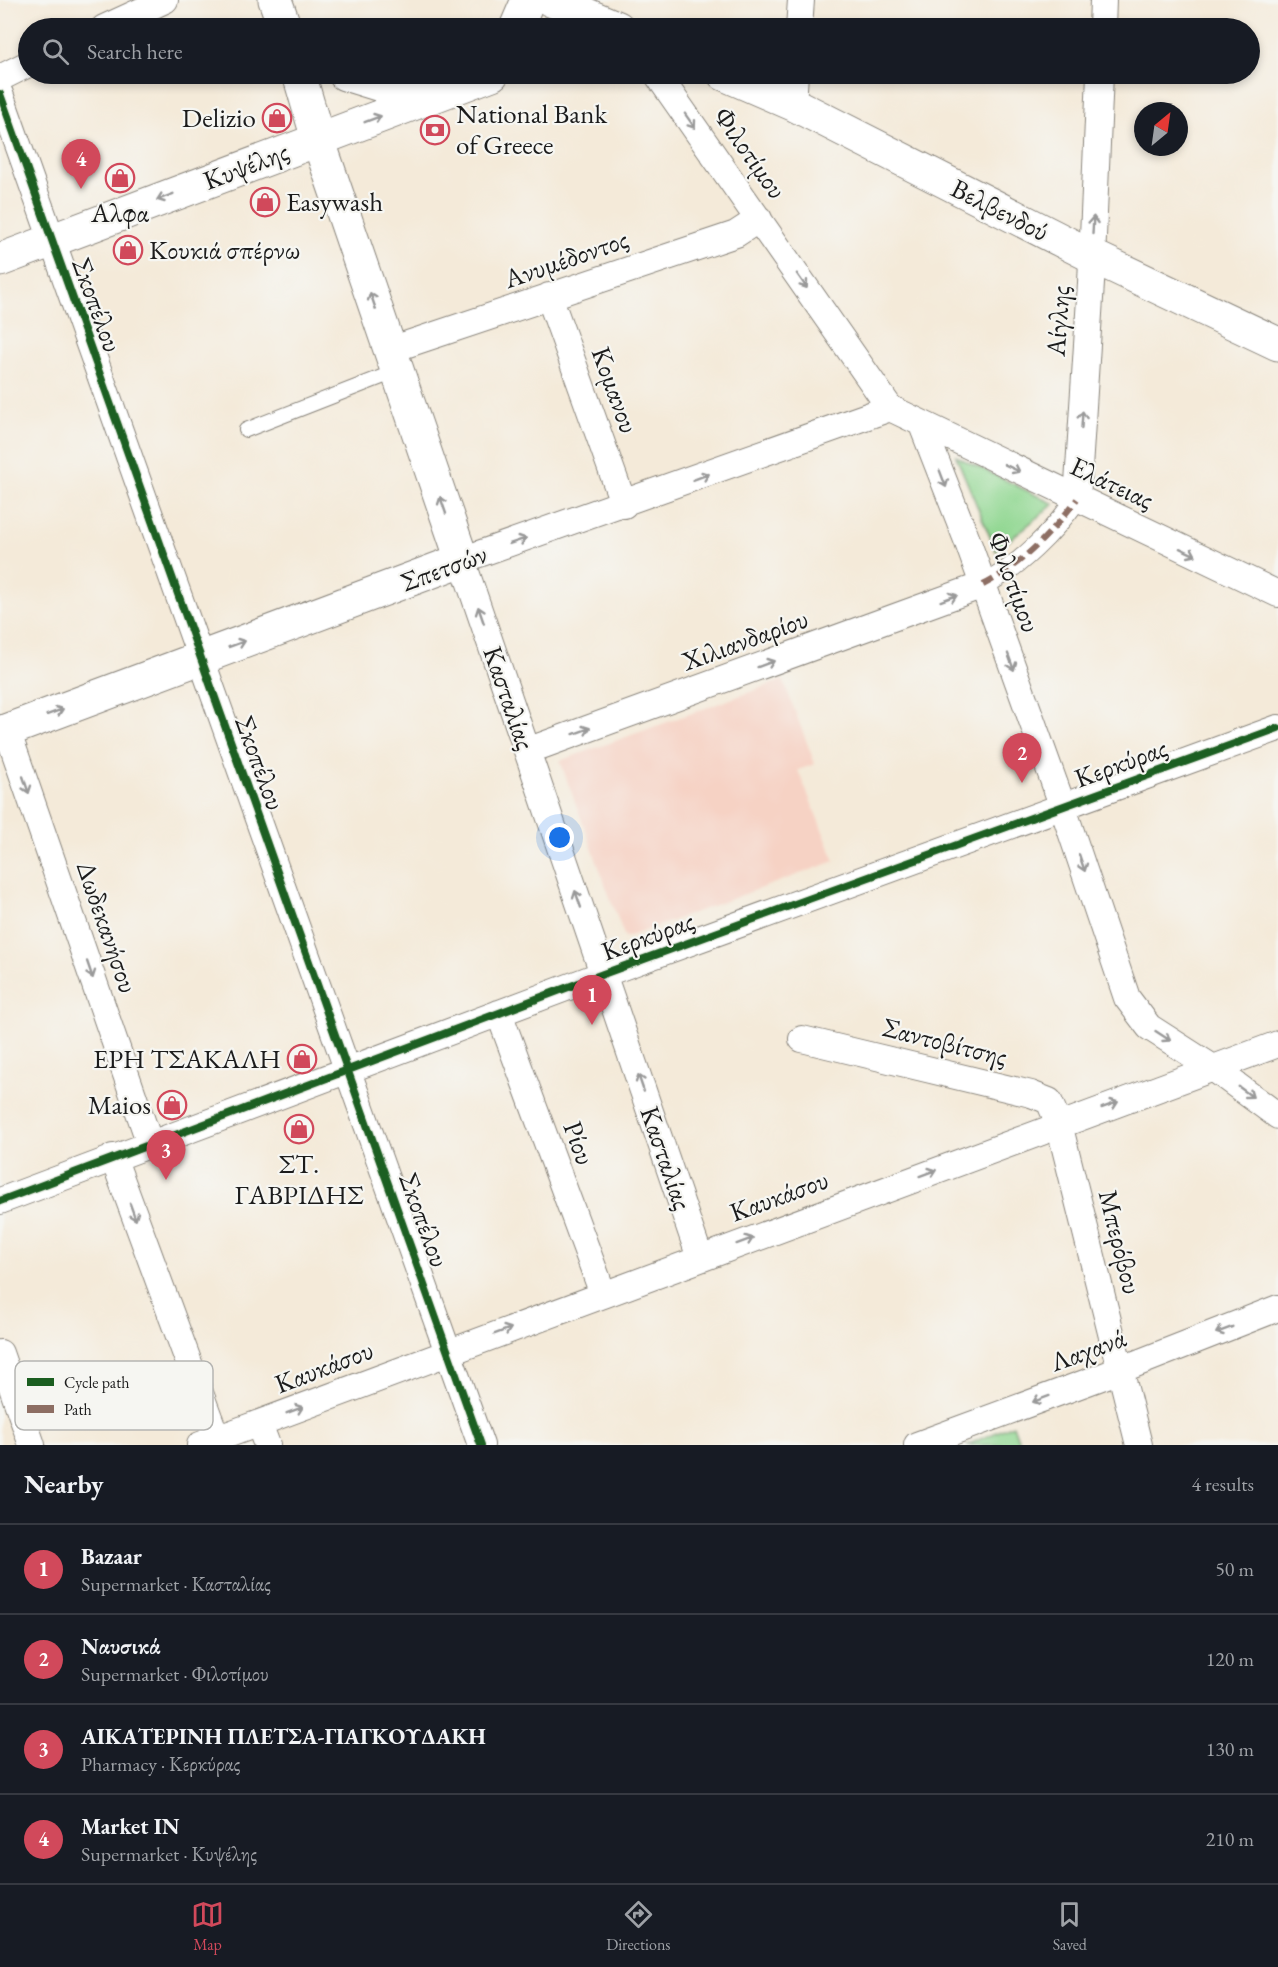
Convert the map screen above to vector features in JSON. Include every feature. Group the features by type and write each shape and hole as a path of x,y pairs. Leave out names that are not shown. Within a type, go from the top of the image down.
{"street":[{"path":"126,18 165,0"},
{"path":"275,0 281,18"},
{"path":"520,18 528,0"},
{"path":"551,0 592,18"},
{"path":"800,18 801,0"},
{"path":"1102,18 1103,0"},
{"path":"0,78 18,69"},
{"name":"Κασταλίας","path":"302,84 318,139 700,1258"},
{"path":"377,84 434,95"},
{"name":"Κυψέλης","path":"0,260 464,84"},
{"name":"Φιλοτίμου","path":"664,84 890,408 922,425 983,585 1063,808 1127,998 1149,1027 1213,1068 1278,1116"},
{"name":"Βελβενδού","path":"771,84 794,89 1092,256 1278,344"},
{"name":"Αίγλης","path":"1077,499 1100,84"},
{"name":"Σκοπέλου","path":"0,94 481,1445"},
{"name":"Ανυμέδοντος","path":"394,361 549,296 736,234 759,219"},
{"name":"Κομανου","path":"549,296 624,505"},
{"name":"Σπετσών","path":"4,731 462,560 624,505 890,408"},
{"name":"Ελάτειας","path":"922,425 1278,594"},
{"path":"983,585 1005,574 1065,515 1077,499"},
{"name":"Χιλιανδαρίου","path":"527,751 983,585"},
{"name":"Κερκύρας","path":"0,1201 603,974 1278,728"},
{"name":"Δωδεκανήσου","path":"4,731 150,1144"},
{"name":"Ρίου","path":"499,1013 603,1294"},
{"name":"Σαντοβίτσης","path":"802,1039 1030,1094 1049,1101 1059,1124"},
{"name":"Καυκάσου","path":"208,1442 263,1434 448,1351 1278,1044"},
{"name":"Μπερόβου","path":"1059,1124 1139,1445"},
{"path":"112,1157 181,1361"},
{"name":"Λαχανά","path":"917,1445 1120,1370 1278,1308"},
{"path":"0,1353 15,1396"},
{"path":"27,1430 32,1445"}],"lane":[{"path":"246,430 394,361"}],"shaded area":[{"path":"783,680 815,764 798,770 835,861 625,938 560,761"}],"green space":[{"path":"956,456 1054,504 996,551"},
{"path":"1013,1425 1020,1445 967,1445"}],"marked path":[{"path":"983,585 1022,559 1057,524 1077,499"}],"cycle path":[{"path":"0,94 481,1445"},
{"path":"0,1201 603,974 1278,728"}],"place":[{"name":"Delizio","path":"277,118"},
{"name":"National Bank of Greece","path":"435,130"},
{"name":"Αλφα","path":"120,178"},
{"name":"Market IN","path":"81,189"},
{"name":"Easywash","path":"265,202"},
{"name":"Κουκιά σπέρνω","path":"128,250"},
{"name":"Ναυσικά","path":"1022,783"},
{"name":"Bazaar","path":"592,1025"},
{"name":"ΕΡΗ ΤΣΑΚΑΛΗ","path":"302,1059"},
{"name":"Maios","path":"172,1105"},
{"name":"ΣΤ. ΓΑΒΡΙΔΗΣ","path":"299,1129"},
{"name":"ΑΙΚΑΤΕΡΙΝΗ ΠΛΕΤΣΑ-ΓΙΑΓΚΟΥΔΑΚΗ","path":"166,1180"}]}
